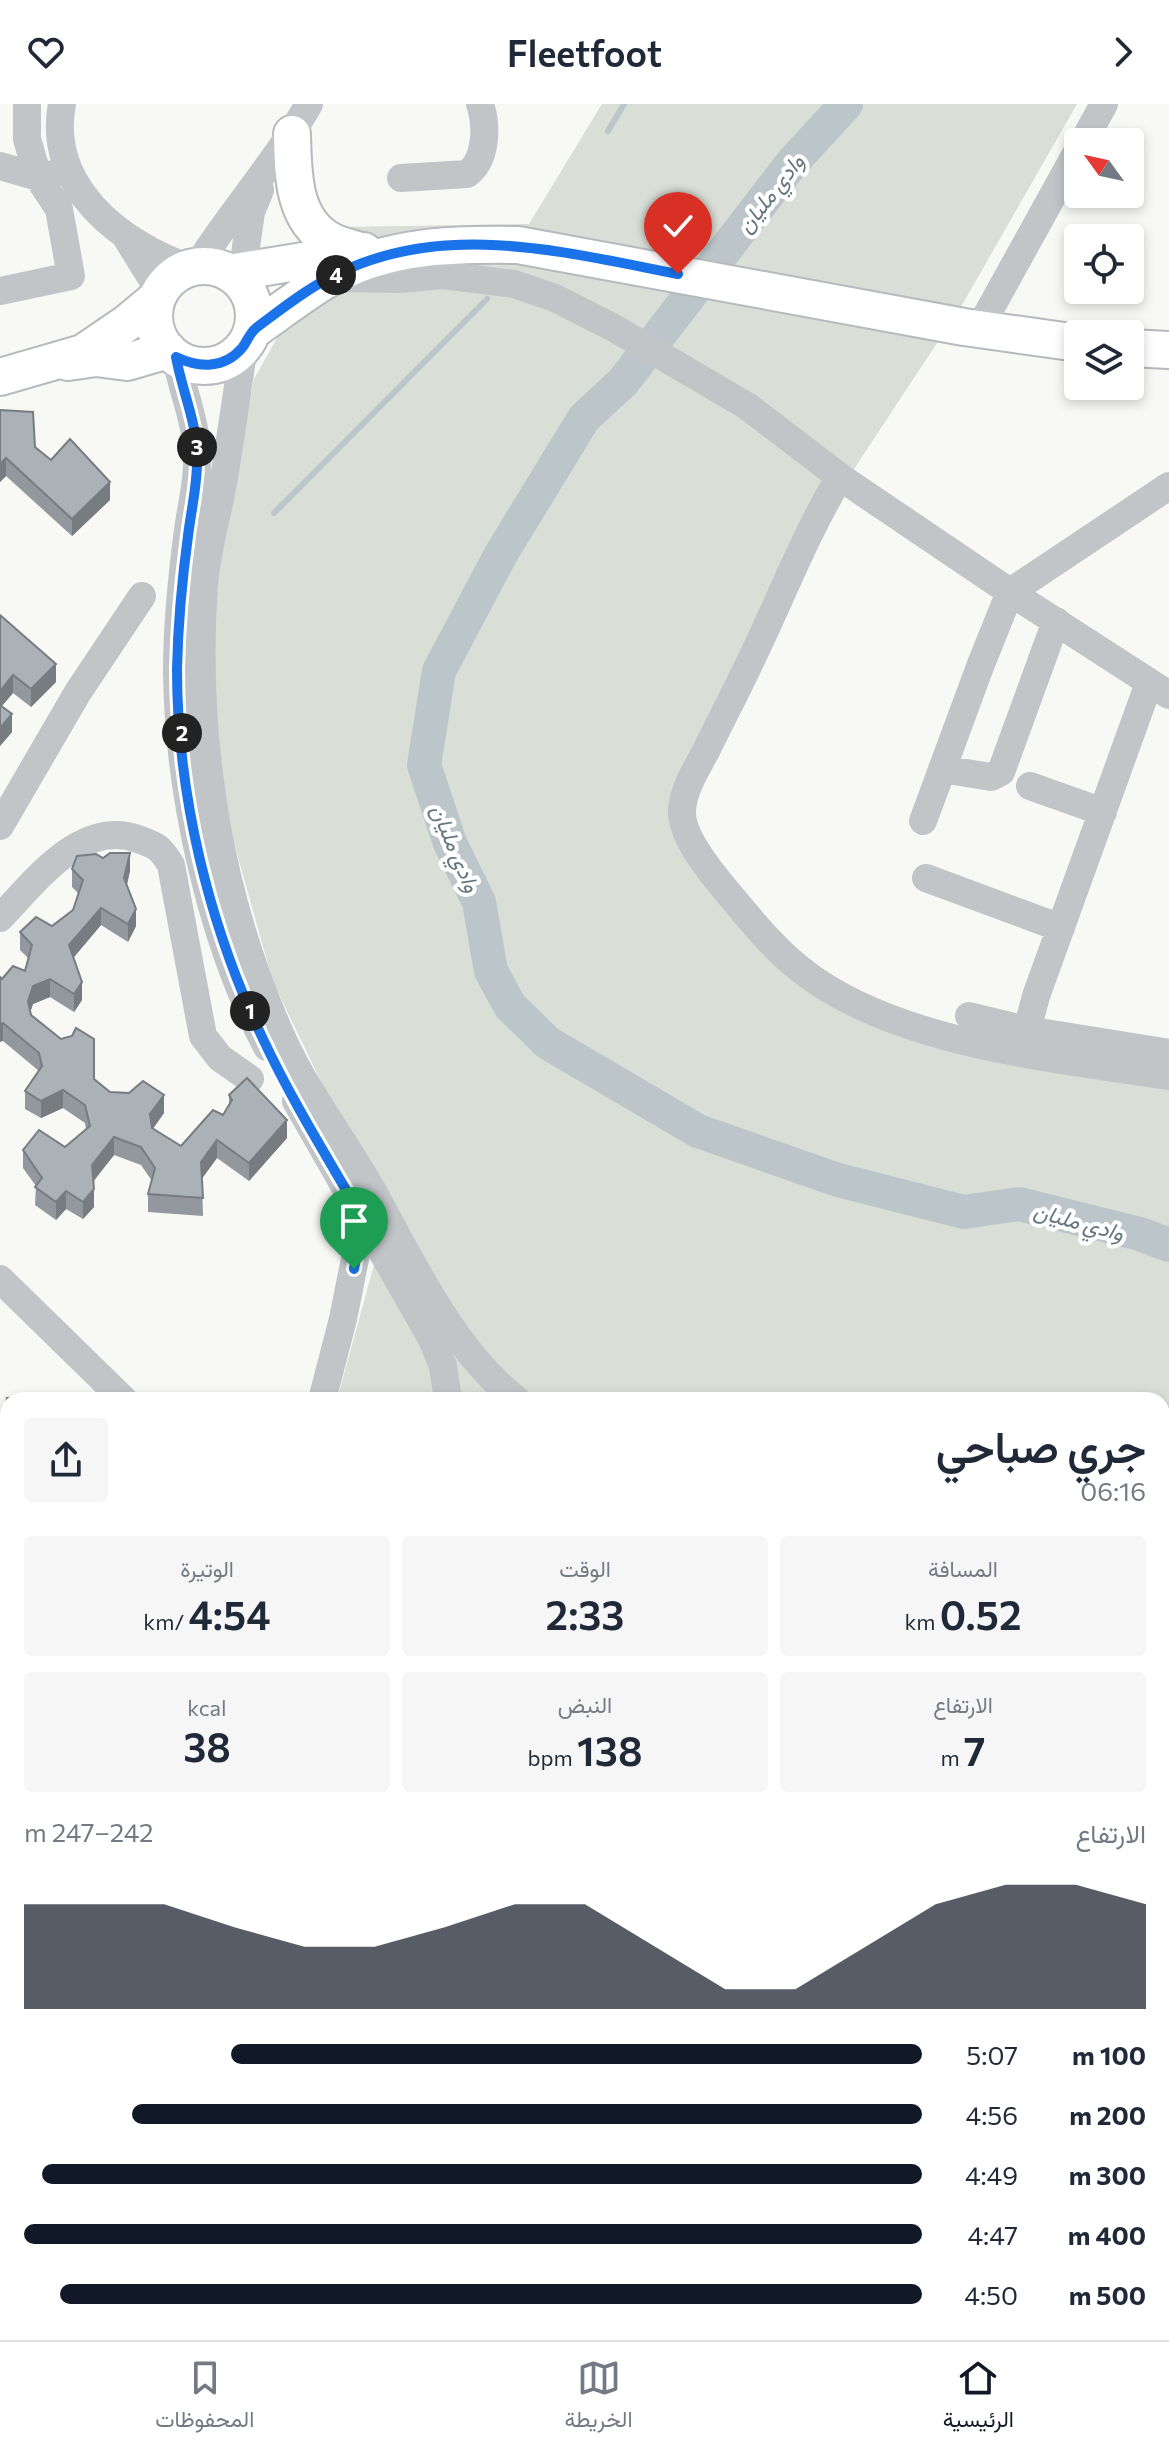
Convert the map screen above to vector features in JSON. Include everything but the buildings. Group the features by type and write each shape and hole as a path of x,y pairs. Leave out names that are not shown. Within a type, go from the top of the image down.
{"main road":[{"path":"291,134 293,179 305,215 313,228 332,241 361,251"},
{"path":"159,295 154,312 155,326 172,354 189,364 204,366 233,357 248,338 330,277 412,249 456,244 518,245 972,328 1064,341"},
{"path":"54,364 83,353 127,323 159,295 178,273 220,272 392,245 412,249"},
{"path":"220,272 252,303 248,338"},
{"path":"1144,349 1169,350"},
{"path":"0,377 96,358 127,362 172,354"}],"street":[{"path":"0,291 71,276 59,209 38,177 27,139 27,104"},
{"path":"62,104 62,141 69,171 94,211 126,237 171,261 220,272"},
{"path":"401,178 467,174 476,168 482,151 484,119 480,104"},
{"path":"1091,128 1104,104"},
{"path":"220,272 219,231 291,134"},
{"path":"220,272 291,134"},
{"path":"0,166 38,177 69,171"},
{"path":"972,328 1064,174"},
{"path":"126,237 159,295"},
{"path":"330,277 400,279 442,275 514,284 555,298 614,328 747,406 840,477 1159,689 1103,812 1027,1030"},
{"path":"248,338 204,581 201,668 213,802 237,913 272,1014 310,1089 365,1178 440,1311 492,1377 508,1392"},
{"path":"172,354 195,429 197,461 182,577 177,670 183,757 198,847 221,931 243,995 292,1094 437,1351 447,1392"},
{"path":"840,477 805,541 752,659 689,786 682,814 698,853 747,915 800,969 862,1007 904,1023 965,1040 1052,1058 1169,1076"},
{"path":"923,821 1010,592 1169,486"},
{"path":"0,826 87,677 142,596"},
{"path":"942,769 991,777 1001,772 1056,621"},
{"path":"1030,786 1103,812"},
{"path":"0,918 60,857 97,837 125,834 159,847 171,865 203,1036 220,1058 250,1079"},
{"path":"926,878 1061,928"},
{"path":"969,1016 1027,1030 1169,1053"},
{"path":"324,1392 343,1319 363,1219"},
{"path":"0,1279 116,1392"}],"shaded area":[{"path":"602,104 1077,104 962,305 854,469 681,781 674,816 858,1017 1169,1085 1169,1392 339,1392 392,1199 328,1096 273,982 236,850 217,757 211,667 217,580 254,379 339,227 529,224"}],"waterway":[{"path":"608,131 624,104"},
{"name":"وادي مليان","path":"846,104 792,163 623,382 584,418 501,554 439,671 424,765 450,843 479,902 491,971 510,1006 548,1043 698,1131 838,1180 964,1212 1019,1204 1140,1234 1169,1245"},
{"path":"274,513 487,299"}],"route":[{"path":"354,1269 363,1219 264,1042 243,995 201,860 190,806 177,670 182,577 197,461 195,429 182,391 176,357 189,364 204,366 220,363 233,357 252,331 330,277 412,249 456,244 518,245 678,274"}]}
